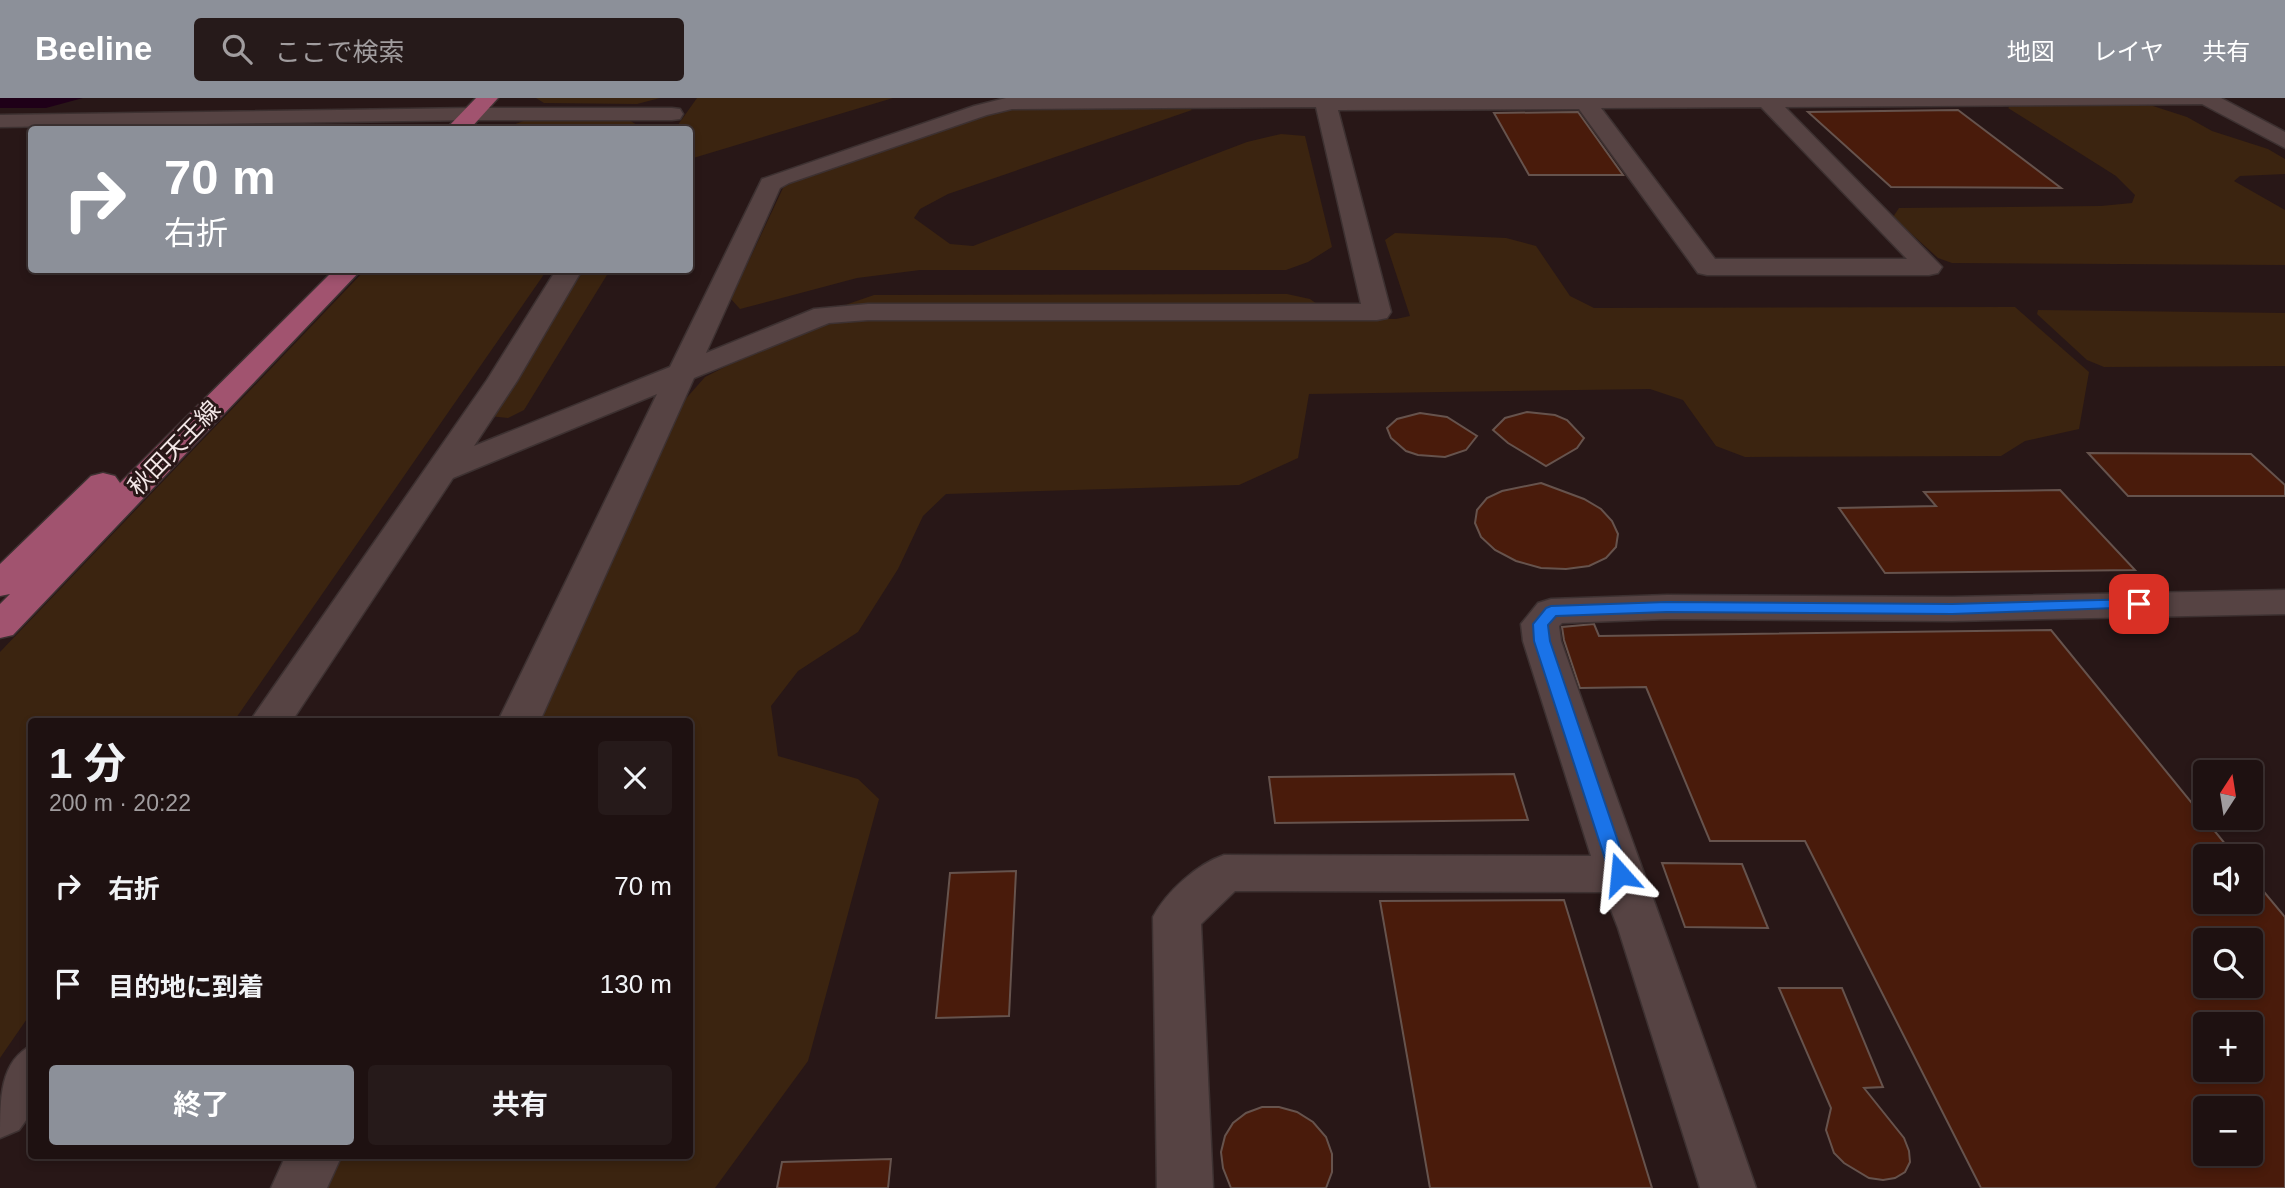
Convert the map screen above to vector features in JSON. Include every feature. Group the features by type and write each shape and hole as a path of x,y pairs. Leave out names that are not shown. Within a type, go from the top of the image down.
{"main road":[{"path":"480,117 516,98"},
{"name":"秋田天王線","path":"0,585 315,273"},
{"name":"秋田天王線","path":"0,626 345,273"}],"lane":[{"path":"520,718 770,184 981,110 1012,103 2206,98 2285,141"},
{"path":"438,472 824,315 869,312 1377,312 1325,101"},
{"path":"1585,102 1707,267 1929,267 1767,101"},
{"path":"0,121 673,114"},
{"path":"2246,118 2285,118"},
{"path":"273,718 502,381 567,273"},
{"path":"1728,1188 1642,928 1620,874 1542,641 1540,624 1551,611 1667,607 1952,609 2285,602"},
{"path":"1185,1188 1177,917 1224,873 1620,874"},
{"path":"0,1114 28,1074"},
{"path":"299,1188 312,1159"}],"shaded area":[{"path":"0,98 83,98 46,108 0,108"},
{"path":"536,98 660,98 637,104 544,103"},
{"path":"697,98 893,98 693,158 693,126 677,126"},
{"path":"2125,103 2153,106 2187,117 2212,131 2268,149 2285,159 2285,174 2240,176 2234,181 2285,210 2285,265 1952,263 1938,258 1893,217 1899,208 2101,206 2132,203 2135,195 2116,176 2008,108 2011,105"},
{"path":"1186,105 1192,110 948,194 920,209 914,218 950,244 973,246 1247,142 1281,134 1305,136 1332,247 1308,262 1286,270 920,270 857,278 740,309 731,299 783,188 794,179 1013,106"},
{"path":"529,119 627,119 639,126 510,126"},
{"path":"1395,233 1506,238 1536,246 1570,296 1594,308 2015,307 2089,372 2079,429 2025,441 2001,456 1745,457 1716,446 1683,400 1650,389 1309,394 1298,458 1239,485 946,494 923,516 898,569 858,632 798,671 771,706 778,756 858,779 879,799 808,1061 715,1188 328,1188 341,1159 693,1159 693,718 539,718 682,403 705,377 848,304 874,295 1287,294 1310,299 1337,318 1396,319 1410,316 1385,240"},
{"path":"362,273 545,273 236,718 28,718 28,1017 0,1058 0,652"},
{"path":"582,273 608,273 524,410 508,418 489,416"},
{"path":"2038,310 2285,313 2285,366 2104,367 2087,360 2037,314"}],"building":[{"path":"1958,110 2061,188 1891,187 1808,112"},
{"path":"1578,112 1623,175 1529,175 1494,113"},
{"path":"1527,412 1555,415 1567,420 1584,438 1577,448 1546,466 1508,443 1493,430 1505,418"},
{"path":"1420,413 1447,417 1477,436 1466,450 1445,457 1418,455 1406,451 1391,438 1387,428 1397,419"},
{"path":"2088,453 2251,454 2285,485 2285,496 2128,496"},
{"path":"1541,483 1584,499 1601,509 1612,521 1618,534 1616,547 1606,558 1589,566 1541,568 1516,561 1495,550 1481,537 1475,523 1477,510 1487,498 1502,491"},
{"path":"2060,490 2135,570 1885,573 1839,508 1936,506 1924,492"},
{"path":"1594,624 1599,636 2051,630 2193,804 2193,830 2214,830 2225,844 2193,844 2193,914 2263,914 2263,891 2285,917 2285,1188 1981,1188 1805,841 1710,841 1646,687 1580,688 1562,627"},
{"path":"1514,774 1528,820 1275,823 1269,777"},
{"path":"1662,863 1742,864 1768,928 1685,927"},
{"path":"1016,871 1009,1016 936,1018 950,873"},
{"path":"1564,900 1652,1188 1430,1188 1380,901"},
{"path":"1779,988 1842,988 1883,1087 1864,1088 1904,1138 1910,1162 1905,1172 1895,1178 1883,1180 1869,1178 1844,1163 1834,1153 1826,1130 1831,1108"},
{"path":"1262,1107 1279,1107 1297,1112 1313,1122 1326,1137 1332,1154 1332,1172 1326,1188 1231,1188 1223,1168 1221,1152 1225,1136 1233,1123 1246,1113"},
{"path":"891,1159 888,1188 777,1188 782,1162"}],"route":[{"path":"1620,874 1542,641 1540,624 1551,611 1667,607 1952,609 2139,604"}]}
